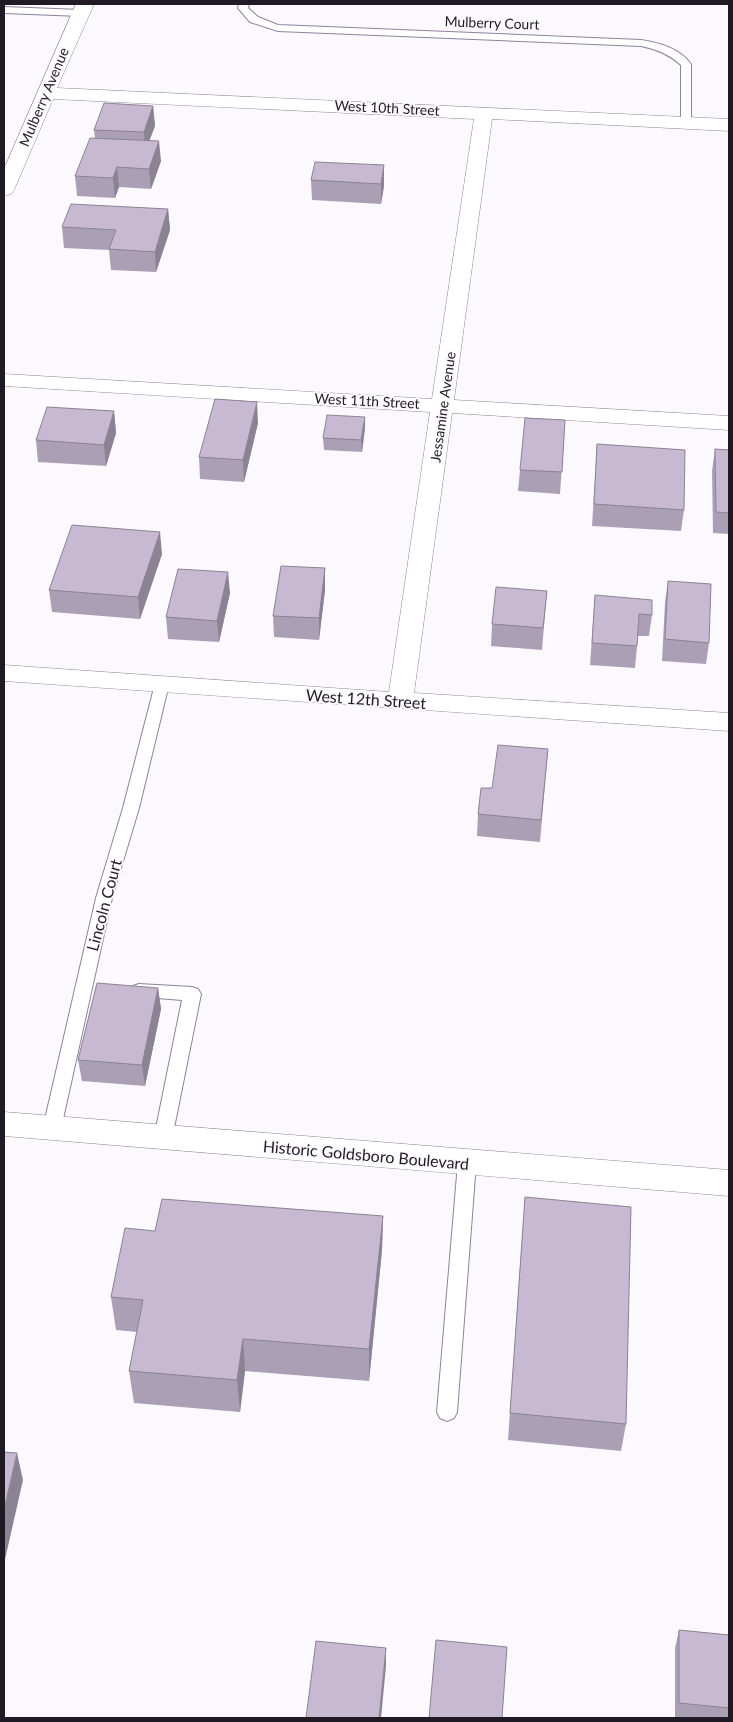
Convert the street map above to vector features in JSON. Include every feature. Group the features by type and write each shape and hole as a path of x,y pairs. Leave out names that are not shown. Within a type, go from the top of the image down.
{"street":[{"name":"Mulberry Avenue","path":"4,190 83,8"},
{"name":"West 10th Street","path":"46,93 729,124"},
{"name":"Jessamine Avenue","path":"400,701 484,112"},
{"name":"West 11th Street","path":"4,380 443,405 729,424"},
{"name":"West 12th Street","path":"4,673 729,722"},
{"name":"Historic Goldsboro Boulevard","path":"4,1124 729,1183"}],"lane":[{"name":"Mulberry Court","path":"244,4 243,8 249,17 260,24 278,28 641,43 662,46 678,54 686,64 686,122"},
{"path":"4,10 83,8"},
{"name":"Lincoln Court","path":"52,1128 104,898 130,808 162,684"},
{"path":"83,988 103,989"},
{"path":"123,990 192,994 163,1138"},
{"path":"447,1412 467,1163"}],"building":[{"path":"104,103 153,106 144,132 94,130"},
{"path":"90,138 159,141 149,169 117,167 113,178 75,176"},
{"path":"315,162 384,165 381,184 311,180"},
{"path":"71,204 168,209 155,252 109,249 116,230 62,227"},
{"path":"215,399 257,402 243,460 199,457"},
{"path":"47,407 114,411 104,445 36,440"},
{"path":"327,415 365,417 361,440 323,438"},
{"path":"525,418 565,420 562,472 520,470"},
{"path":"597,444 685,450 684,510 594,504"},
{"path":"715,449 729,450 729,513 716,512"},
{"path":"72,525 160,532 138,597 49,590"},
{"path":"281,566 325,568 319,618 273,616"},
{"path":"178,569 228,572 217,621 166,617"},
{"path":"668,581 711,584 709,643 665,639"},
{"path":"496,587 547,591 543,628 492,624"},
{"path":"595,595 652,600 652,615 639,614 637,646 592,643"},
{"path":"498,745 548,749 541,820 478,814 481,788 492,788"},
{"path":"97,983 158,988 142,1065 78,1060"},
{"path":"525,1197 631,1207 626,1424 510,1413"},
{"path":"162,1199 383,1216 369,1349 243,1339 237,1380 129,1371 143,1300 111,1297 125,1228 155,1231"},
{"path":"4,1452 17,1453 4,1510"},
{"path":"679,1630 729,1635 729,1708 679,1703"},
{"path":"436,1640 507,1647 502,1718 429,1718"},
{"path":"316,1641 386,1648 379,1718 306,1718"}]}
